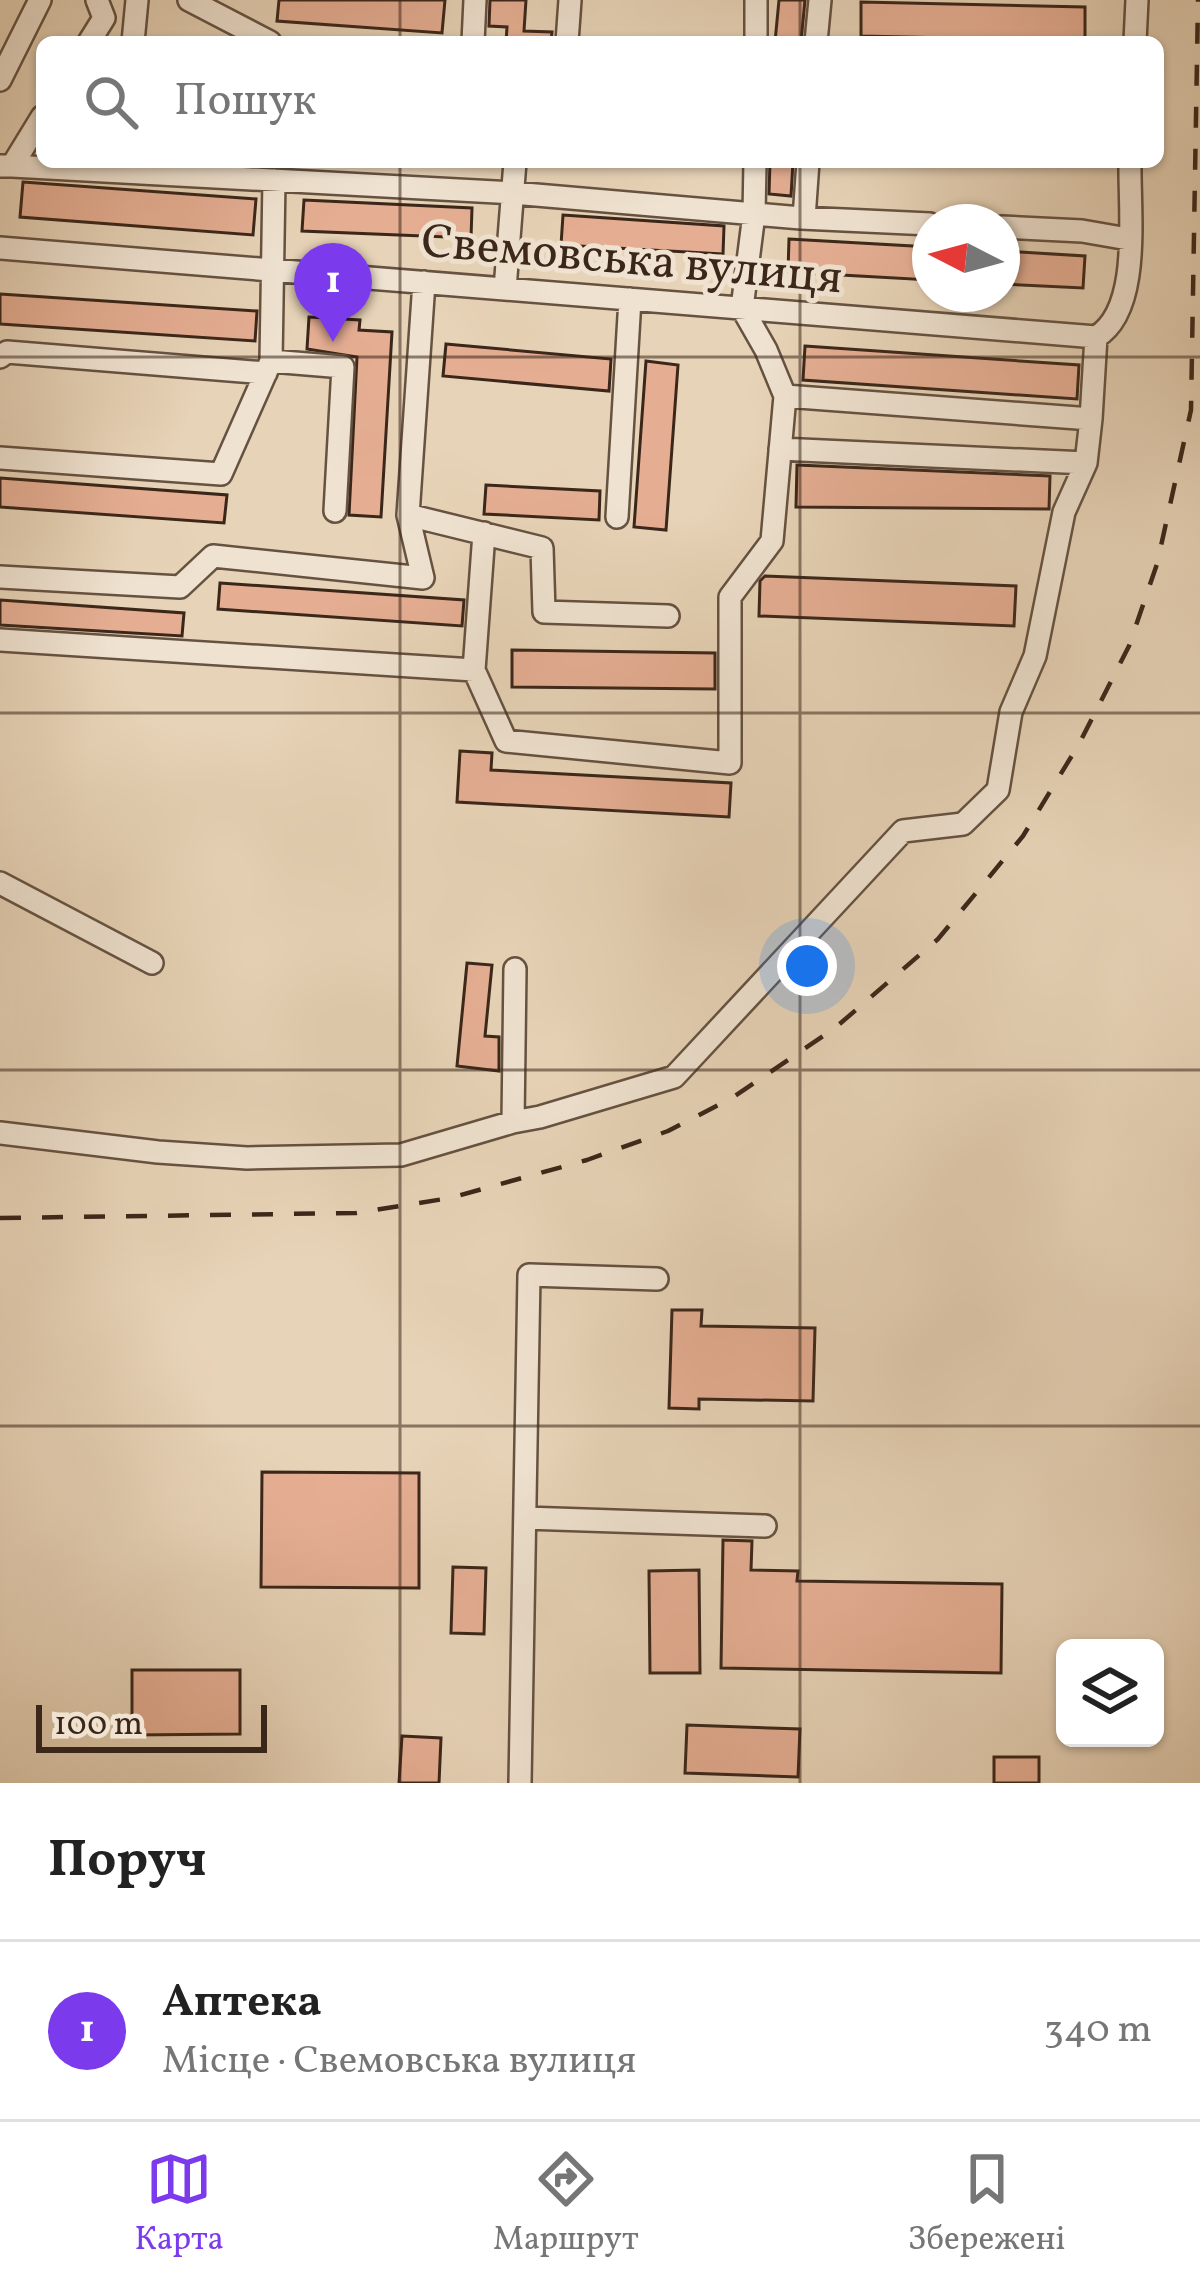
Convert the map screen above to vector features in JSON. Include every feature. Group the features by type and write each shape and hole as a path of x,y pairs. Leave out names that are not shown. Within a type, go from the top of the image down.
{"street":[{"path":"0,80 40,0"},
{"path":"100,9 126,0"},
{"path":"134,36 137,0"},
{"path":"189,0 258,36"},
{"path":"472,36 475,0"},
{"path":"568,36 570,0"},
{"path":"756,0 756,36"},
{"path":"817,36 820,0"},
{"path":"1135,36 1137,0"},
{"path":"6,166 36,126"},
{"path":"6,166 36,168"},
{"path":"44,168 513,193 912,223"},
{"path":"416,188 418,168"},
{"path":"505,289 515,168"},
{"path":"484,533 474,670 506,741 730,764 730,597 772,541 785,396 742,308 755,168"},
{"path":"804,218 808,168"},
{"path":"0,1133 247,1158 401,1155 674,1077 903,831 963,824 998,790 1011,712 1035,656 1064,512 1086,463 1103,333 1130,284 1130,168"},
{"path":"0,458 221,474 268,367 274,180"},
{"path":"1020,228 1128,239"},
{"name":"Свемовська вулиця","path":"0,248 1103,333"},
{"path":"0,577 180,587 213,556 423,578 408,515 424,282"},
{"path":"616,517 630,299"},
{"path":"0,357 7,352 344,368 335,511"},
{"path":"785,396 1091,419"},
{"path":"780,448 1086,463"},
{"path":"408,515 542,548 544,611 668,616"},
{"path":"0,640 474,670"},
{"path":"0,883 152,963"},
{"path":"514,1121 515,969"},
{"path":"520,1783 530,1275 657,1279"},
{"path":"525,1518 765,1526"}],"building":[{"path":"279,0 445,0 442,33 277,21"},
{"path":"490,0 526,0 524,31 552,32 552,36 506,36 507,27 489,26"},
{"path":"779,0 805,0 802,36 776,36"},
{"path":"861,2 1085,7 1085,36 861,36"},
{"path":"770,168 793,168 791,196 769,194"},
{"path":"23,182 256,199 253,235 20,217"},
{"path":"304,200 472,208 471,238 302,231"},
{"path":"563,215 724,226 723,254 561,245"},
{"path":"789,239 912,246 912,279 788,272"},
{"path":"1020,252 1085,256 1083,288 1020,285"},
{"path":"0,294 257,311 255,341 0,324"},
{"path":"309,317 360,320 359,330 392,332 381,517 349,515 357,357 307,349"},
{"path":"446,344 611,359 609,391 443,376"},
{"path":"805,346 1079,365 1077,399 803,380"},
{"path":"646,361 678,365 666,530 634,527"},
{"path":"797,465 1050,476 1049,509 796,507"},
{"path":"0,478 227,495 224,523 0,507"},
{"path":"486,485 600,491 599,520 484,514"},
{"path":"765,576 1016,586 1014,626 759,616 760,581"},
{"path":"220,583 464,600 462,626 218,609"},
{"path":"0,600 184,613 182,636 0,625"},
{"path":"512,650 715,653 715,689 512,687"},
{"path":"460,751 492,753 491,770 731,783 729,817 457,802"},
{"path":"467,963 492,965 485,1036 499,1037 499,1071 457,1066"},
{"path":"672,1310 702,1310 701,1326 815,1328 813,1401 699,1399 699,1409 669,1408"},
{"path":"262,1472 419,1473 419,1588 261,1587"},
{"path":"723,1540 752,1541 751,1570 798,1571 797,1581 1002,1584 1001,1673 721,1668"},
{"path":"453,1567 486,1568 484,1634 451,1633"},
{"path":"699,1570 700,1673 650,1673 649,1571"},
{"path":"132,1670 240,1670 240,1734 132,1735"},
{"path":"687,1725 800,1729 798,1777 685,1773"},
{"path":"402,1736 441,1738 439,1783 399,1783"},
{"path":"994,1757 1039,1757 1039,1783 994,1783"}],"railway":[{"path":"0,1218 356,1213 450,1198 587,1160 668,1131 732,1098 835,1028 938,939 1023,836 1079,744 1129,646 1157,564 1191,410 1198,0"}],"place":[{"name":"Аптека","path":"333,342"}]}
